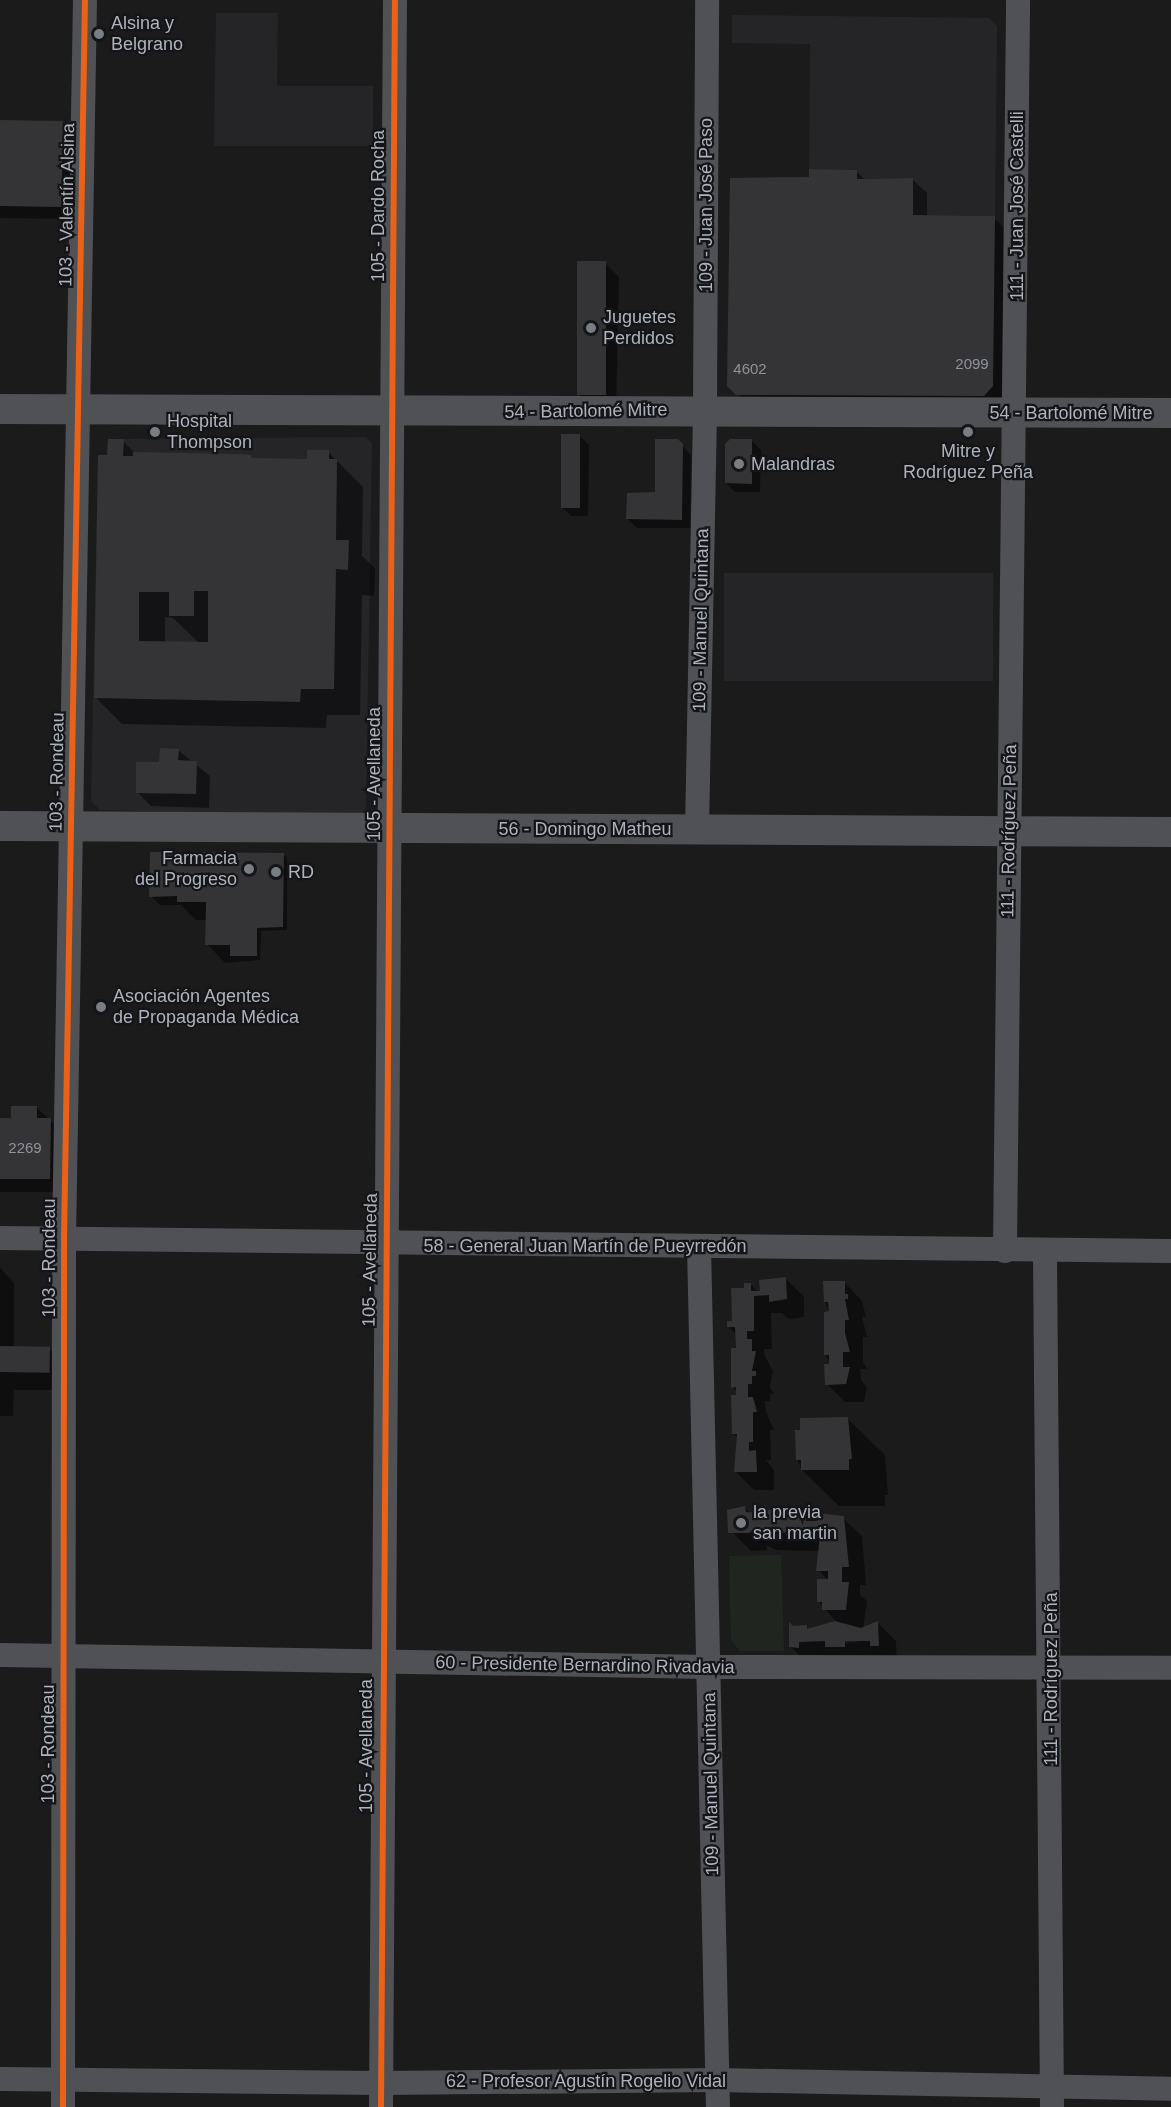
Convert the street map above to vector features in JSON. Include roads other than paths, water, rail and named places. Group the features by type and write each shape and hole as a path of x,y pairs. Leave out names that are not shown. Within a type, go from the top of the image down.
{"street":[{"name":"103 - Valentín Alsina","path":"77,410 85,0"},
{"name":"105 - Dardo Rocha","path":"392,413 394,0"},
{"name":"109 - Juan José Paso","path":"705,410 707,0"},
{"name":"111 - Juan José Castelli","path":"1015,411 1018,0"},
{"name":"54 - Bartolomé Mitre","path":"0,409 392,413 705,410 1171,413"},
{"name":"103 - Rondeau","path":"63,2107 64,1239 77,410"},
{"name":"109 - Manuel Quintana","path":"697,830 705,410"},
{"name":"111 - Rodríguez Peña","path":"1005,1251 1015,411"},
{"name":"105 - Avellaneda","path":"381,2107 381,1662 392,413"},
{"name":"56 - Domingo Matheu","path":"0,826 1171,832"},
{"name":"58 - General Juan Martín de Pueyrredón","path":"0,1238 1045,1252 1171,1251"},
{"name":"109 - Manuel Quintana","path":"699,1246 718,2107"},
{"name":"111 - Rodríguez Peña","path":"1045,1252 1051,1669 1053,2098"},
{"name":"60 - Presidente Bernardino Rivadavia","path":"0,1655 709,1667 1171,1668"},
{"name":"62 - Profesor Agustín Rogelio Vidal","path":"0,2079 381,2083 718,2080 1053,2098 1171,2089"}],"place":[{"name":"Alsina y Belgrano","path":"99,34"},
{"name":"Juguetes Perdidos","path":"591,328"},
{"name":"Hospital Thompson","path":"155,432"},
{"name":"Mitre y Rodríguez Peña","path":"968,432"},
{"name":"Malandras","path":"739,464"},
{"name":"Farmacia del Progreso","path":"249,869"},
{"name":"RD","path":"276,872"},
{"name":"Asociación Agentes de Propaganda Médica","path":"101,1007"},
{"name":"la previa san martin","path":"741,1523"}]}
